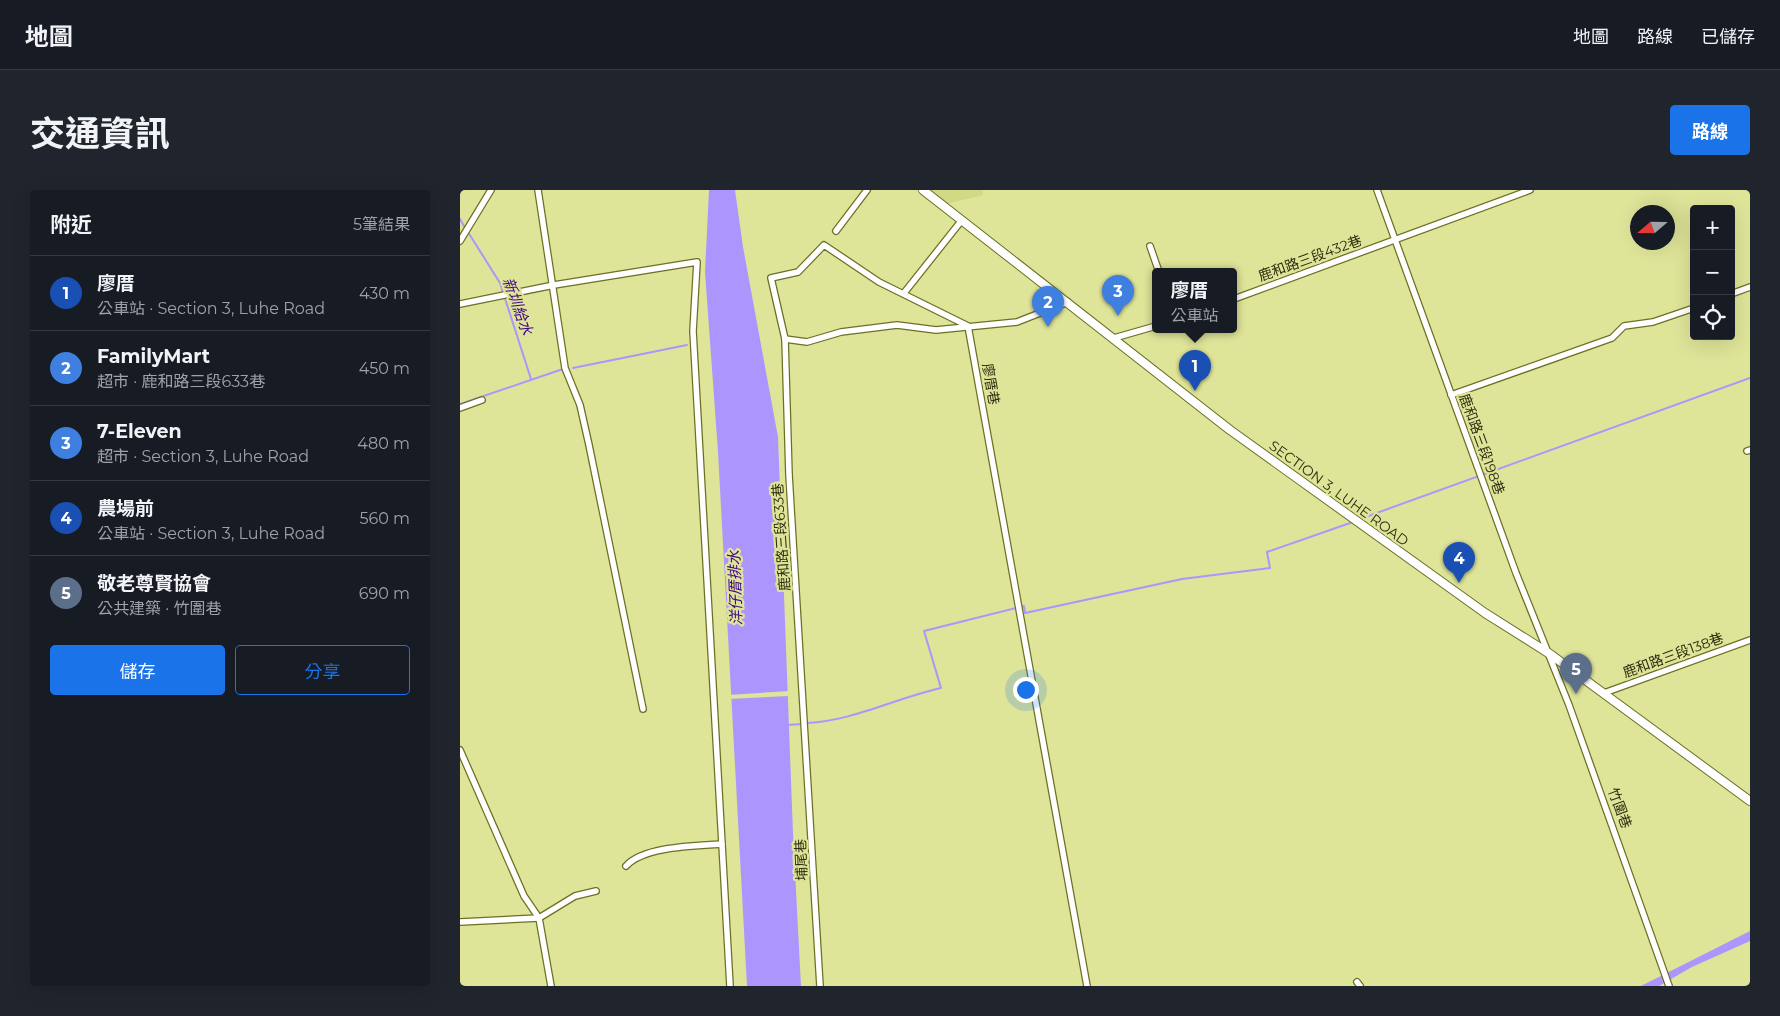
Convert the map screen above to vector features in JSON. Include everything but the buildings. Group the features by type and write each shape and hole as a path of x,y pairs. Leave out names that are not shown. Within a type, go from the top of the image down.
{"main road":[{"name":"SECTION 3, LUHE ROAD","path":"924,190 1230,430 1485,613 1550,654 1750,801"}],"street":[{"path":"460,242 491,190"},
{"path":"538,190 566,368 580,405 643,710"},
{"path":"836,230 868,190"},
{"path":"1377,190 1395,240"},
{"name":"鹿和路三段432巷","path":"1237,298 1530,190"},
{"path":"962,220 904,293 968,326"},
{"name":"鹿和路三段198巷","path":"1395,240 1516,573 1550,654"},
{"name":"鹿和路三段633巷","path":"805,733 789,476 785,339 771,278 798,272 824,245 879,282 904,293"},
{"path":"1150,246 1158,268"},
{"path":"460,304 554,285 697,262 693,331 730,986"},
{"path":"1735,293 1750,287"},
{"path":"785,339 807,342 841,332 897,326 936,330 1017,322 1068,302"},
{"path":"1452,395 1612,338 1624,326 1630,323 1653,322 1690,309"},
{"name":"廖厝巷","path":"968,326 1087,986"},
{"path":"1114,338 1152,327"},
{"path":"460,408 482,400"},
{"name":"鹿和路三段138巷","path":"1604,693 1750,640"},
{"name":"竹圍巷","path":"1550,654 1669,986"},
{"name":"埔尾巷","path":"805,733 820,986"},
{"path":"460,750 524,896 539,918 551,986"},
{"path":"626,866 631,861 658,850 722,844"},
{"path":"460,922 539,918 575,896 596,891"}],"shaded area":[{"path":"931,190 982,190 983,195 946,204"}],"water":[{"name":"洋仔厝排水","path":"709,190 735,190 743,247 778,437 793,833 801,986 747,986 718,452 705,272"},
{"path":"1750,931 1750,941 1692,967 1659,986 1641,986"}],"pier":[{"path":"789,691 789,696 728,699 728,695"}],"waterway":[{"name":"新圳給水","path":"460,219 465,228"},
{"name":"新圳給水","path":"468,232 500,283 531,379"},
{"path":"573,368 687,345"},
{"path":"460,404 563,369"},
{"path":"1360,519 1750,378"},
{"path":"807,723 858,714 941,688 924,631 1024,606 1025,613 1182,579 1270,568 1267,552 1353,522"},
{"path":"787,725 802,724"},
{"path":"1669,979 1672,986"}],"place":[{"name":"7-Eleven","path":"1118,316"},
{"name":"FamilyMart","path":"1048,327"},
{"name":"廖厝","path":"1195,391"},
{"name":"農場前","path":"1459,583"},
{"name":"敬老尊賢協會","path":"1576,694"}]}
